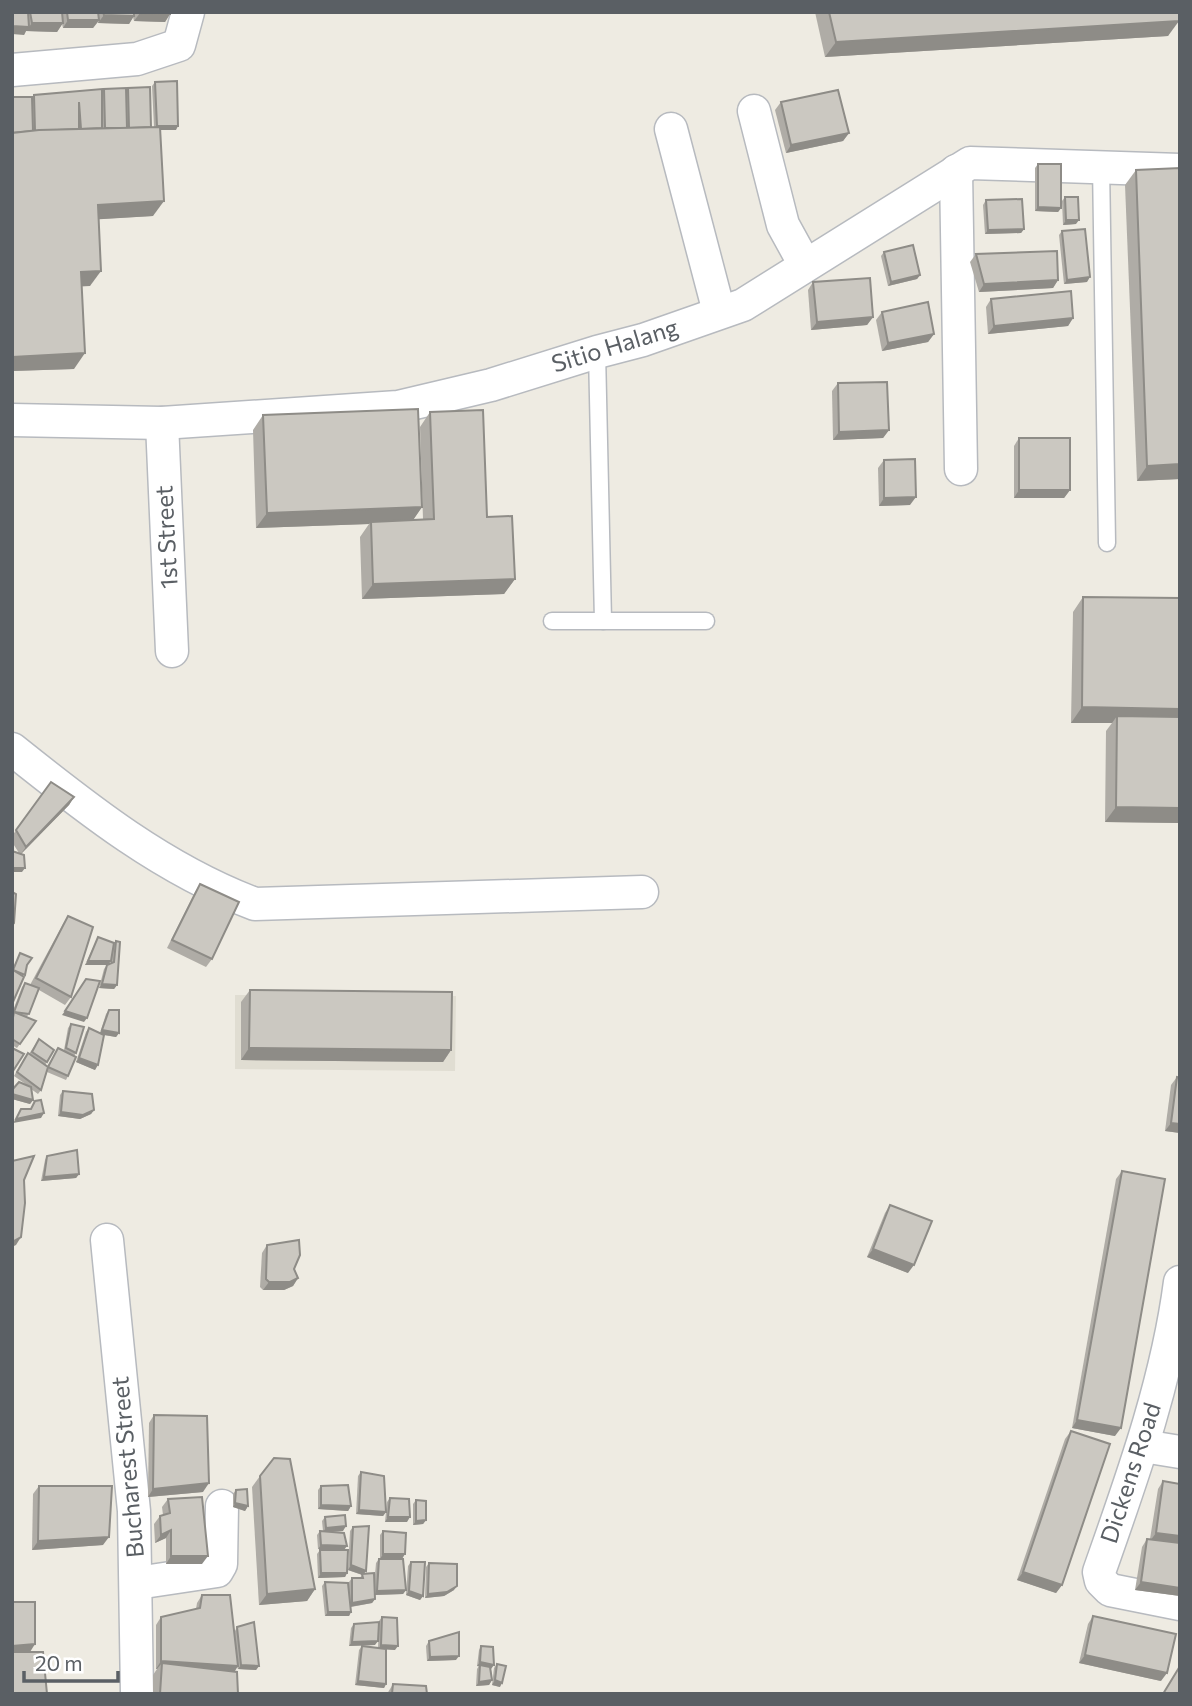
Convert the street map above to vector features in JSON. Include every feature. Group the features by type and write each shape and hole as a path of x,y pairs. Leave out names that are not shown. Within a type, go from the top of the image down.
{"street":[{"path":"12,71 136,60 179,45 188,12"},
{"path":"754,111 783,225 805,265"},
{"path":"671,129 719,312"},
{"name":"Sitio Halang","path":"12,420 162,423 398,407 491,386 643,340 743,305 970,163 1180,170"},
{"path":"956,171 961,469"},
{"name":"1st Street","path":"162,423 172,651"},
{"path":"12,749 67,793 156,856 201,882 255,904 642,892"},
{"name":"Bucharest Street","path":"107,1240 134,1511 137,1694"},
{"name":"Dickens Road","path":"1180,1282 1178,1315 1143,1446 1098,1572 1101,1581 1110,1590 1180,1604"},
{"path":"1143,1446 1180,1452"},
{"path":"136,1583 217,1571 221,1564 222,1506"}],"lane":[{"path":"1101,166 1107,543"},
{"path":"597,352 603,621"},
{"path":"551,621 706,621"}],"shaded area":[{"path":"235,995 456,996 455,1071 235,1069"}],"building":[{"path":"12,12 28,12 29,27 12,26"},
{"path":"30,12 62,12 63,23 32,23"},
{"path":"67,12 98,12 99,20 68,20"},
{"path":"103,12 134,12 134,16 104,15"},
{"path":"170,12 170,14 140,13"},
{"path":"829,12 1179,12 1179,21 836,42"},
{"path":"177,81 178,126 157,126 155,82"},
{"path":"150,87 151,127 129,128 128,88"},
{"path":"126,88 127,128 105,128 104,89"},
{"path":"102,89 102,128 81,129 79,102 79,129 35,131 34,95"},
{"path":"838,90 849,133 791,145 781,102"},
{"path":"12,97 32,97 33,131 12,133"},
{"path":"160,127 164,201 98,205 101,271 81,272 85,353 12,357 12,133"},
{"path":"1038,164 1061,164 1061,208 1038,207"},
{"path":"1180,168 1180,464 1147,466 1136,170"},
{"path":"1065,197 1078,197 1079,220 1066,220"},
{"path":"1022,199 1024,229 988,230 986,200"},
{"path":"1085,229 1090,277 1067,280 1062,231"},
{"path":"913,245 920,275 891,282 884,252"},
{"path":"1057,251 1058,280 984,284 976,254"},
{"path":"870,278 873,317 817,322 813,282"},
{"path":"1071,291 1073,318 994,326 991,299"},
{"path":"928,302 934,334 888,343 882,312"},
{"path":"887,382 889,430 839,432 838,383"},
{"path":"418,409 422,507 267,513 263,415"},
{"path":"483,410 487,517 512,516 515,579 373,584 371,522 434,519 430,412"},
{"path":"1019,438 1070,438 1070,490 1019,490"},
{"path":"915,459 916,497 884,498 884,460"},
{"path":"1083,597 1180,598 1180,709 1082,707"},
{"path":"1117,716 1180,717 1180,808 1116,807"},
{"path":"51,782 74,797 26,847 16,830"},
{"path":"12,851 24,855 25,868 12,868"},
{"path":"200,884 239,902 212,959 172,940"},
{"path":"12,892 16,894 12,925"},
{"path":"68,916 93,927 71,997 36,978"},
{"path":"98,937 114,943 111,961 88,961"},
{"path":"116,941 120,942 117,985 102,984 107,965 114,962"},
{"path":"20,953 32,958 25,975 13,970"},
{"path":"13,970 24,977 13,1002 12,1001"},
{"path":"86,979 100,981 87,1018 65,1011"},
{"path":"25,983 39,988 29,1014 14,1012"},
{"path":"250,990 452,992 451,1050 249,1048"},
{"path":"109,1010 119,1010 119,1033 102,1030"},
{"path":"14,1012 36,1021 20,1044 12,1039"},
{"path":"71,1024 84,1027 76,1053 66,1048"},
{"path":"89,1028 104,1035 98,1065 79,1058"},
{"path":"39,1039 54,1050 47,1062 32,1052"},
{"path":"12,1048 24,1054 13,1071 12,1071"},
{"path":"58,1048 76,1057 68,1076 48,1067"},
{"path":"28,1053 48,1067 41,1090 17,1072"},
{"path":"1177,1077 1180,1078 1180,1124 1171,1123"},
{"path":"19,1082 31,1087 33,1100 12,1094"},
{"path":"63,1091 92,1094 94,1110 83,1115 61,1112"},
{"path":"41,1100 44,1113 16,1119 21,1109 31,1109 35,1101"},
{"path":"77,1150 79,1174 44,1177 47,1156"},
{"path":"34,1156 24,1180 25,1203 21,1237 12,1242 12,1161"},
{"path":"1122,1171 1165,1179 1121,1428 1077,1420"},
{"path":"890,1205 932,1221 914,1265 873,1249"},
{"path":"299,1240 300,1255 294,1269 298,1278 290,1282 269,1282 266,1279 267,1245"},
{"path":"154,1415 207,1416 209,1483 153,1489"},
{"path":"1071,1431 1110,1444 1062,1585 1023,1572"},
{"path":"274,1458 290,1459 315,1589 267,1594 260,1476"},
{"path":"361,1472 384,1476 386,1512 359,1510"},
{"path":"1163,1481 1180,1484 1180,1536 1156,1533"},
{"path":"348,1485 351,1506 321,1505 321,1486"},
{"path":"39,1486 112,1486 109,1537 38,1541"},
{"path":"247,1489 248,1506 235,1503 236,1490"},
{"path":"202,1497 208,1556 171,1556 171,1530 161,1535 160,1516 170,1513 168,1499"},
{"path":"390,1498 409,1499 410,1517 388,1517"},
{"path":"416,1500 426,1501 426,1520 416,1521"},
{"path":"345,1515 346,1526 326,1528 325,1517"},
{"path":"369,1526 366,1571 351,1565 353,1527"},
{"path":"320,1531 344,1533 347,1546 321,1545"},
{"path":"383,1531 406,1533 405,1554 383,1554"},
{"path":"1147,1539 1180,1543 1180,1588 1141,1582"},
{"path":"320,1550 348,1550 347,1573 321,1573"},
{"path":"379,1559 403,1559 406,1590 377,1591"},
{"path":"411,1562 425,1562 423,1596 409,1591"},
{"path":"429,1563 457,1564 457,1586 447,1592 428,1594"},
{"path":"374,1573 375,1599 352,1603 352,1578 363,1578 362,1574"},
{"path":"325,1582 348,1583 351,1612 328,1612"},
{"path":"202,1595 230,1595 238,1666 161,1661 161,1617 200,1608"},
{"path":"12,1602 35,1602 35,1644 12,1646"},
{"path":"1093,1616 1176,1634 1167,1673 1085,1655"},
{"path":"382,1617 397,1618 398,1646 381,1645"},
{"path":"254,1622 259,1666 241,1665 237,1627"},
{"path":"379,1622 378,1641 352,1642 354,1624"},
{"path":"459,1632 459,1656 430,1657 429,1641"},
{"path":"362,1646 386,1649 386,1684 358,1681"},
{"path":"481,1646 493,1647 494,1665 480,1662"},
{"path":"12,1652 43,1652 47,1694 12,1694"},
{"path":"162,1663 237,1672 238,1694 160,1694"},
{"path":"497,1664 506,1666 502,1683 495,1680"},
{"path":"480,1665 490,1667 492,1680 479,1682"},
{"path":"1180,1666 1180,1694 1163,1694"},
{"path":"393,1684 426,1686 427,1694 392,1694"}]}
